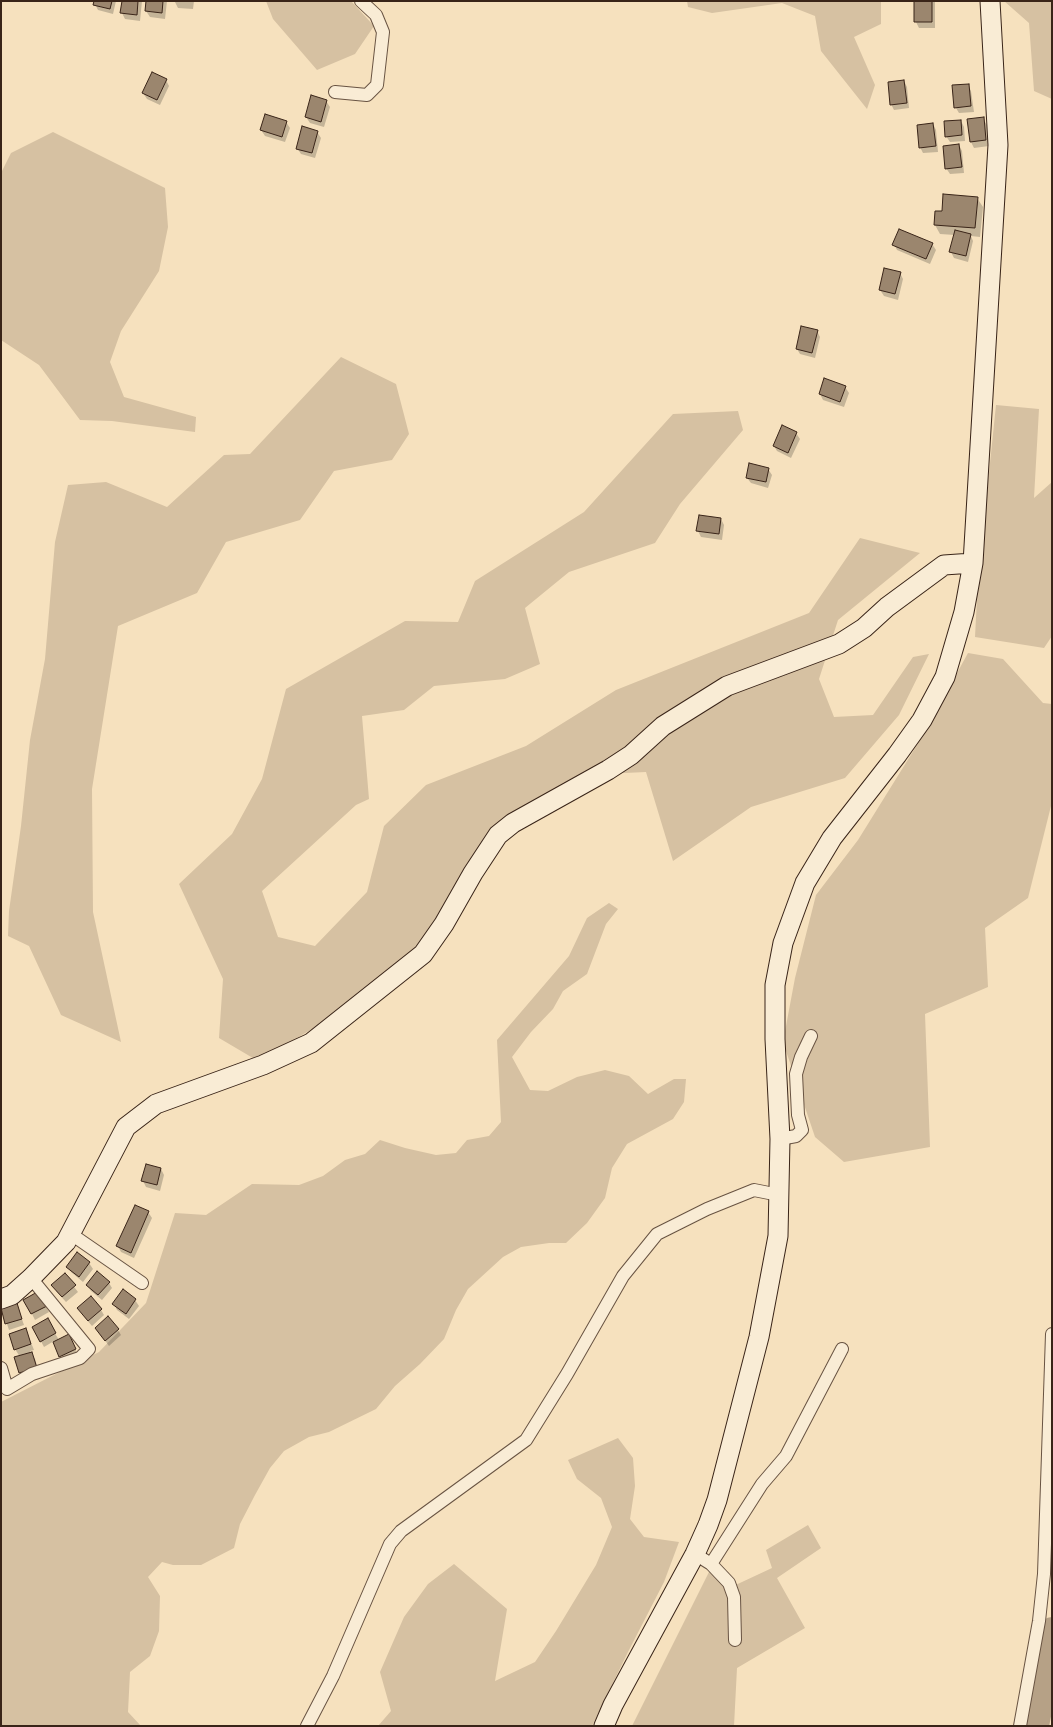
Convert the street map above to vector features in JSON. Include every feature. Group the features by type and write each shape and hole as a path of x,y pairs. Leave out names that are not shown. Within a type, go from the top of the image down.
{"street":[{"path":"335,92 367,95 377,85 383,32 376,15 361,1"},
{"path":"703,1559 708,1525 717,1500 759,1336 778,1236 780,1139 775,1039 775,984 783,943 805,882 832,838 922,720 945,678 964,612 973,563 998,145 990,1"},
{"path":"1,1299 12,1295 66,1242 126,1127 156,1104 262,1065 318,1038 423,954 444,924 473,873 498,835 513,823 623,760 663,726 727,686 839,644 864,628 887,607 944,564 973,563"},
{"path":"780,1139 796,1136 802,1130 798,1114 796,1074 801,1056 811,1036"},
{"path":"307,1726 333,1676 390,1544 401,1531 526,1440 567,1374 623,1276 657,1234 707,1209 754,1190 779,1195"},
{"path":"71,1234 142,1283"},
{"path":"1,1368 7,1389 32,1374 80,1358 89,1348 31,1278"},
{"path":"1020,1726 1048,1574 1052,1334"},
{"path":"604,1726 614,1705 703,1559 786,1456 842,1349"},
{"path":"703,1559 729,1583 734,1597 735,1640"}],"shaded area":[{"path":"266,1 351,1 374,26 355,54 317,70 273,19"},
{"path":"687,1 881,1 881,24 854,37 875,85 867,109 821,51 815,16 782,3 712,13 688,7"},
{"path":"1004,1 1052,1 1052,99 1034,91 1029,23"},
{"path":"53,132 165,188 168,227 159,271 121,331 110,362 124,397 196,417 195,432 112,421 80,420 39,365 1,340 1,173 11,153"},
{"path":"341,357 396,384 409,434 392,460 334,471 300,520 226,542 197,593 118,626 92,789 93,912 121,1042 61,1015 29,946 8,936 9,911 21,826 30,740 45,659 55,542 68,485 106,482 167,507 224,455 250,454"},
{"path":"996,405 1039,409 1034,498 1052,482 1052,636 1044,648 975,637 978,579"},
{"path":"738,411 743,430 680,504 655,543 569,572 525,608 540,664 505,679 434,686 404,710 362,716 369,799 356,805 262,891 278,937 315,946 367,892 384,826 426,785 526,746 616,690 809,613 860,538 920,553 838,620 819,679 834,717 873,715 913,657 929,654 899,715 845,778 751,807 673,861 646,772 603,774 497,828 421,951 334,1016 258,1061 219,1038 223,979 179,884 232,834 262,779 286,689 405,621 458,622 475,581 584,512 673,414"},
{"path":"968,653 1003,659 1043,703 1052,704 1052,802 1028,898 985,928 988,987 925,1014 930,1147 844,1162 815,1137 783,1042 795,978 816,895 858,840 922,737"},
{"path":"609,903 618,909 606,924 587,974 563,991 553,1009 531,1032 512,1057 530,1090 548,1091 577,1077 605,1070 629,1076 648,1094 674,1079 686,1079 684,1102 673,1119 627,1144 612,1168 605,1198 587,1223 566,1243 549,1243 521,1247 503,1257 468,1289 456,1310 444,1339 395,1386 376,1409 329,1432 309,1437 284,1451 270,1468 240,1524 234,1548 201,1565 173,1565 162,1562 148,1577 160,1596 159,1631 150,1656 130,1672 128,1712 141,1726 1,1726 1,1402 99,1352 146,1303 175,1213 206,1215 252,1184 299,1185 323,1176 345,1160 365,1154 380,1140 436,1155 456,1153 467,1140 489,1136 501,1122 497,1040 569,956 587,918"},
{"path":"618,1438 633,1458 635,1486 630,1519 644,1537 679,1542 664,1582 592,1726 378,1726 391,1711 380,1672 404,1617 428,1584 454,1564 507,1609 495,1681 535,1662 596,1565 612,1527 601,1498 577,1479 568,1460"},
{"path":"808,1525 821,1548 777,1578 805,1628 737,1668 734,1726 632,1726 711,1568 727,1589 772,1568 766,1550"}],"building":[{"path":"94,1 112,1 110,9 93,5"},
{"path":"122,1 138,1 137,15 120,13"},
{"path":"146,1 163,1 162,13 145,11"},
{"path":"914,1 932,1 932,22 914,22"},
{"path":"152,72 167,79 157,100 142,93"},
{"path":"904,80 907,103 890,105 888,82"},
{"path":"969,84 971,106 954,108 952,85"},
{"path":"311,95 327,100 321,122 305,117"},
{"path":"265,114 287,121 282,137 260,130"},
{"path":"984,117 986,140 970,142 967,119"},
{"path":"961,120 962,135 945,137 944,121"},
{"path":"933,123 936,146 919,148 917,125"},
{"path":"302,126 318,131 312,153 296,149"},
{"path":"959,144 962,167 945,169 943,146"},
{"path":"943,194 978,197 975,228 934,225 935,211 942,211"},
{"path":"899,229 933,243 926,259 892,245"},
{"path":"955,230 971,234 966,256 949,252"},
{"path":"884,268 901,272 895,294 879,290"},
{"path":"801,326 818,330 812,353 796,349"},
{"path":"824,378 846,386 840,402 819,394"},
{"path":"782,425 797,432 788,453 773,446"},
{"path":"749,463 769,468 766,482 746,478"},
{"path":"699,515 721,518 719,534 696,531"},
{"path":"146,1164 161,1168 157,1185 141,1181"},
{"path":"135,1205 149,1211 131,1253 116,1246"},
{"path":"77,1252 90,1262 79,1277 66,1267"},
{"path":"97,1271 110,1282 98,1295 86,1285"},
{"path":"65,1273 76,1285 62,1297 51,1285"},
{"path":"123,1289 136,1299 126,1314 112,1304"},
{"path":"39,1291 47,1306 31,1314 23,1300"},
{"path":"91,1296 102,1309 88,1321 77,1308"},
{"path":"17,1303 22,1319 5,1324 1,1308"},
{"path":"108,1316 119,1329 105,1341 95,1328"},
{"path":"48,1318 56,1333 40,1342 32,1327"},
{"path":"26,1328 31,1344 14,1350 9,1334"},
{"path":"69,1334 76,1349 59,1357 53,1342"},
{"path":"32,1352 37,1368 19,1373 14,1357"}],"waterway":[{"path":"1036,1726 1052,1630"}]}
